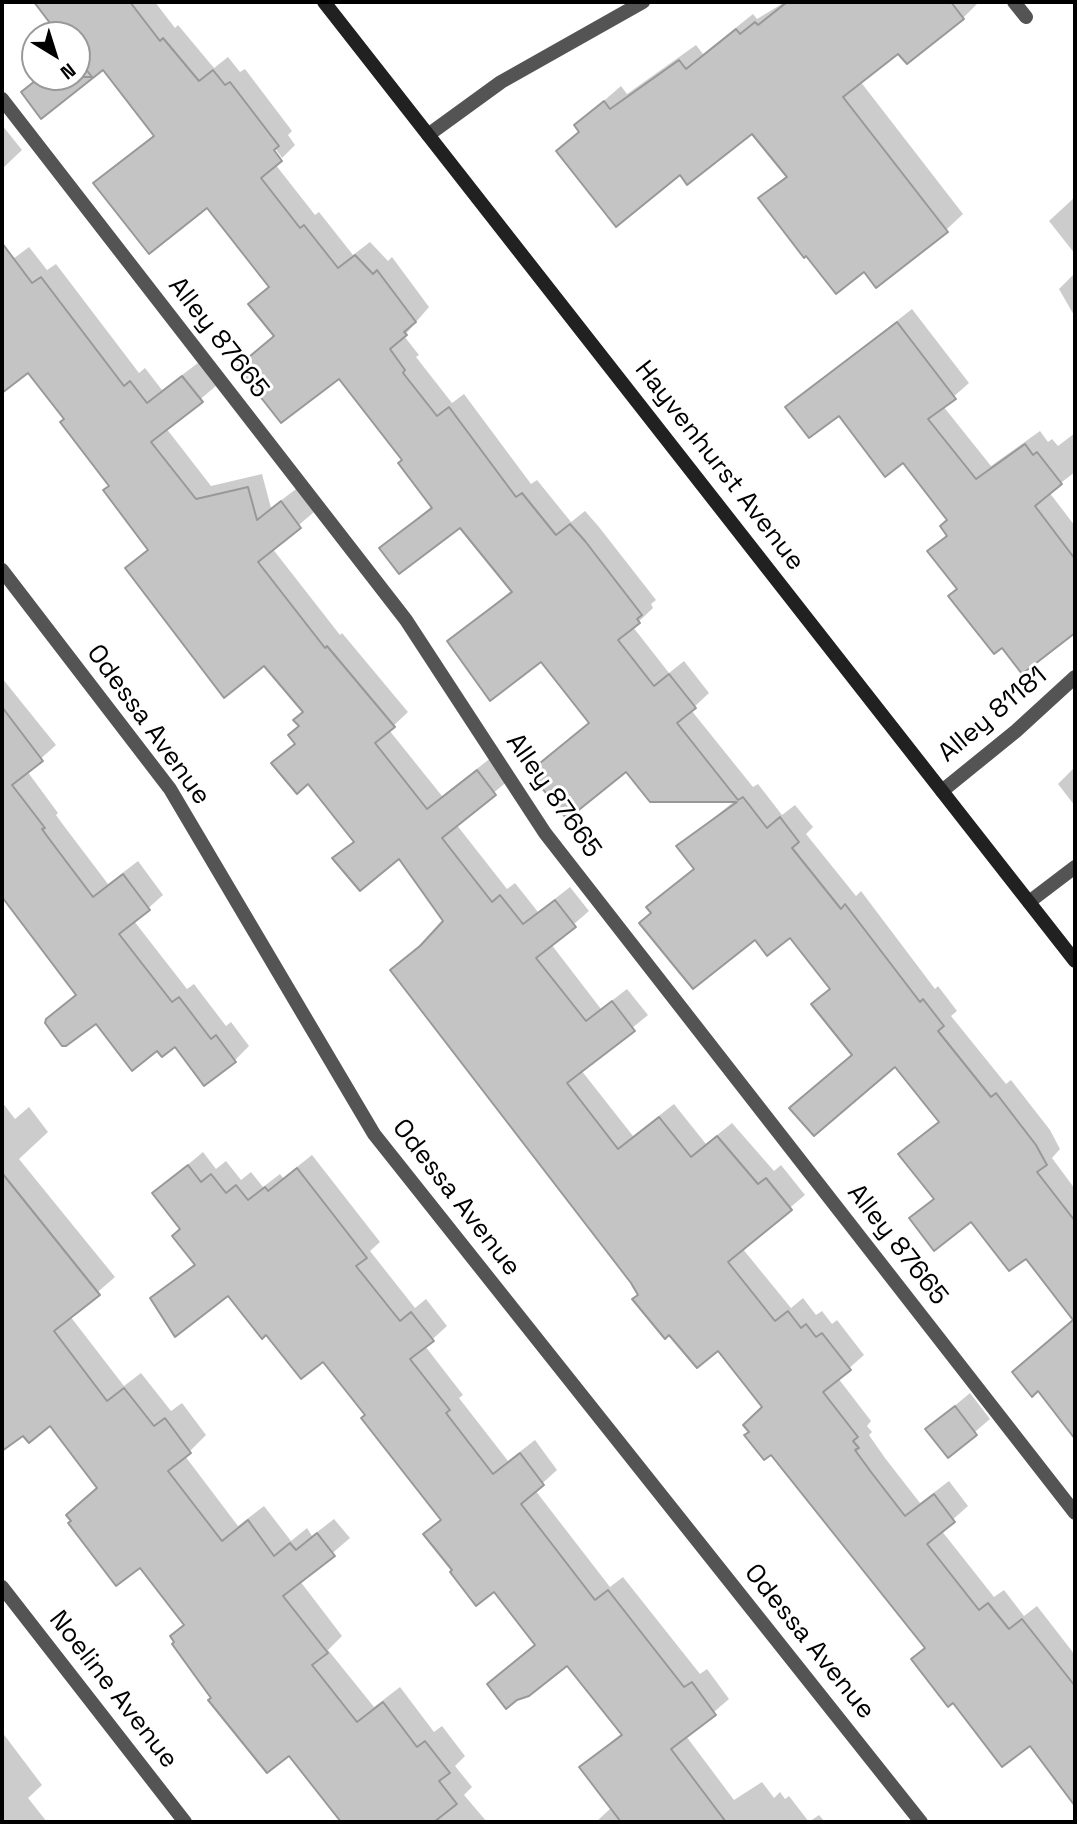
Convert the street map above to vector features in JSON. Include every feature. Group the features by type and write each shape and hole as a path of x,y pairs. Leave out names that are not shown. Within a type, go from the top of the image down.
{"main road":[{"name":"Hayvenhurst Avenue","path":"324,2 1075,961"}],"street":[{"path":"428,135 500,82 643,2"},
{"path":"1014,2 1026,17"},
{"name":"Alley 87665","path":"2,99 406,620 545,833 1075,1514"},
{"name":"Odessa Avenue","path":"2,570 170,789 374,1134 921,1822"},
{"name":"Alley 81181","path":"942,791 1016,731 1075,677"},
{"path":"1029,902 1075,867"},
{"name":"Noeline Avenue","path":"2,1587 185,1822"}],"building":[{"path":"34,2 130,2 160,41 163,38 199,81 213,70 225,85 230,82 279,146 274,150 282,161 261,178 300,228 304,225 338,268 355,255 373,274 377,270 416,322 404,332 407,335 390,349 405,370 403,373 437,416 449,407 516,497 522,493 556,535 570,524 585,541 642,615 637,619 640,623 618,640 654,686 669,674 696,708 677,723 738,800 743,797 767,828 780,817 799,842 792,848 841,909 845,904 920,1002 923,999 944,1026 938,1031 991,1097 996,1093 1036,1145 1047,1165 1037,1172 1075,1221 1075,1439 1038,1391 1032,1397 1012,1372 1073,1320 1026,1259 1009,1271 971,1222 934,1251 909,1218 934,1199 898,1154 939,1122 895,1067 814,1136 789,1108 852,1055 811,1004 830,989 790,938 767,956 755,940 693,989 639,923 651,913 646,907 694,869 676,846 737,802 650,802 626,772 575,813 573,811 565,817 529,772 589,723 541,662 490,701 447,641 512,592 460,528 399,574 379,548 432,508 398,463 402,460 339,379 281,423 237,367 274,336 248,304 269,287 207,208 149,254 93,183 154,136 103,70 91,79 91,21 48,21"},
{"path":"787,2 951,2 964,19 907,64 898,54 843,97 948,232 876,288 864,272 836,294 806,256 804,258 758,198 787,177 752,134 687,185 680,175 616,227 556,151 579,132 574,125 604,101 610,109 679,60 686,69 736,29 740,34 755,22 758,25"},
{"path":"22,91 76,91 41,119"},
{"path":"2,243 32,283 41,277 124,386 130,381 147,403 182,376 203,402 151,442 196,499 248,487 257,520 281,501 301,528 258,562 325,648 327,646 395,727 375,743 427,809 477,770 496,795 442,838 492,902 500,895 523,924 555,900 576,927 536,958 586,1021 612,1001 635,1031 567,1083 618,1149 659,1117 691,1157 717,1136 758,1184 766,1178 792,1210 728,1262 775,1321 788,1311 801,1328 806,1324 816,1337 822,1333 851,1370 823,1392 858,1437 853,1441 859,1448 855,1450 905,1516 934,1494 955,1522 927,1544 979,1610 988,1603 1009,1629 1022,1619 1075,1686 1075,1806 1030,1746 1002,1767 953,1703 948,1707 911,1659 925,1648 771,1455 764,1460 744,1435 749,1432 743,1425 762,1407 718,1351 697,1368 669,1335 665,1339 632,1299 638,1295 631,1283 390,970 420,946 443,921 399,859 360,891 332,858 354,842 308,784 297,794 271,763 295,744 288,735 299,726 293,720 303,712 264,666 224,698 125,568 148,550 103,490 109,486 60,422 64,419 28,373 2,393"},
{"path":"897,322 956,399 928,419 976,479 1025,444 1033,455 1037,452 1062,484 1035,506 1075,559 1075,633 1022,674 1002,648 994,654 948,596 957,589 927,551 947,536 940,526 947,520 903,463 885,477 839,416 809,438 785,407"},
{"path":"2,707 43,761 12,785 93,897 123,874 150,910 119,934 172,1002 179,997 211,1039 216,1035 236,1062 204,1086 175,1047 162,1057 157,1051 132,1071 96,1024 66,1046 62,1046 45,1023 46,1019 76,995 2,897"},
{"path":"188,1165 201,1182 211,1174 226,1193 236,1185 248,1200 265,1187 268,1191 297,1168 367,1258 356,1266 400,1321 411,1312 434,1341 410,1359 450,1410 446,1413 493,1474 520,1453 544,1485 521,1504 595,1600 608,1590 684,1687 692,1682 716,1715 671,1749 726,1822 621,1822 579,1767 622,1735 567,1666 529,1696 517,1700 506,1709 487,1684 535,1645 494,1592 476,1606 450,1572 452,1570 423,1534 441,1520 361,1418 365,1415 323,1362 301,1379 266,1335 262,1339 228,1296 175,1337 150,1298 195,1265 172,1236 180,1229 152,1193"},
{"path":"2,1173 100,1295 54,1331 107,1401 124,1388 154,1426 165,1418 191,1453 168,1471 222,1541 248,1520 274,1556 290,1543 296,1550 317,1533 335,1556 283,1596 328,1653 312,1665 357,1722 383,1702 417,1747 425,1741 450,1773 439,1781 457,1804 434,1822 341,1822 289,1756 267,1773 208,1700 211,1698 172,1644 174,1642 170,1636 184,1625 140,1568 116,1586 68,1523 71,1521 66,1515 97,1488 50,1426 29,1443 23,1436 2,1451"},
{"path":"955,1406 977,1435 948,1458 925,1429"}]}
